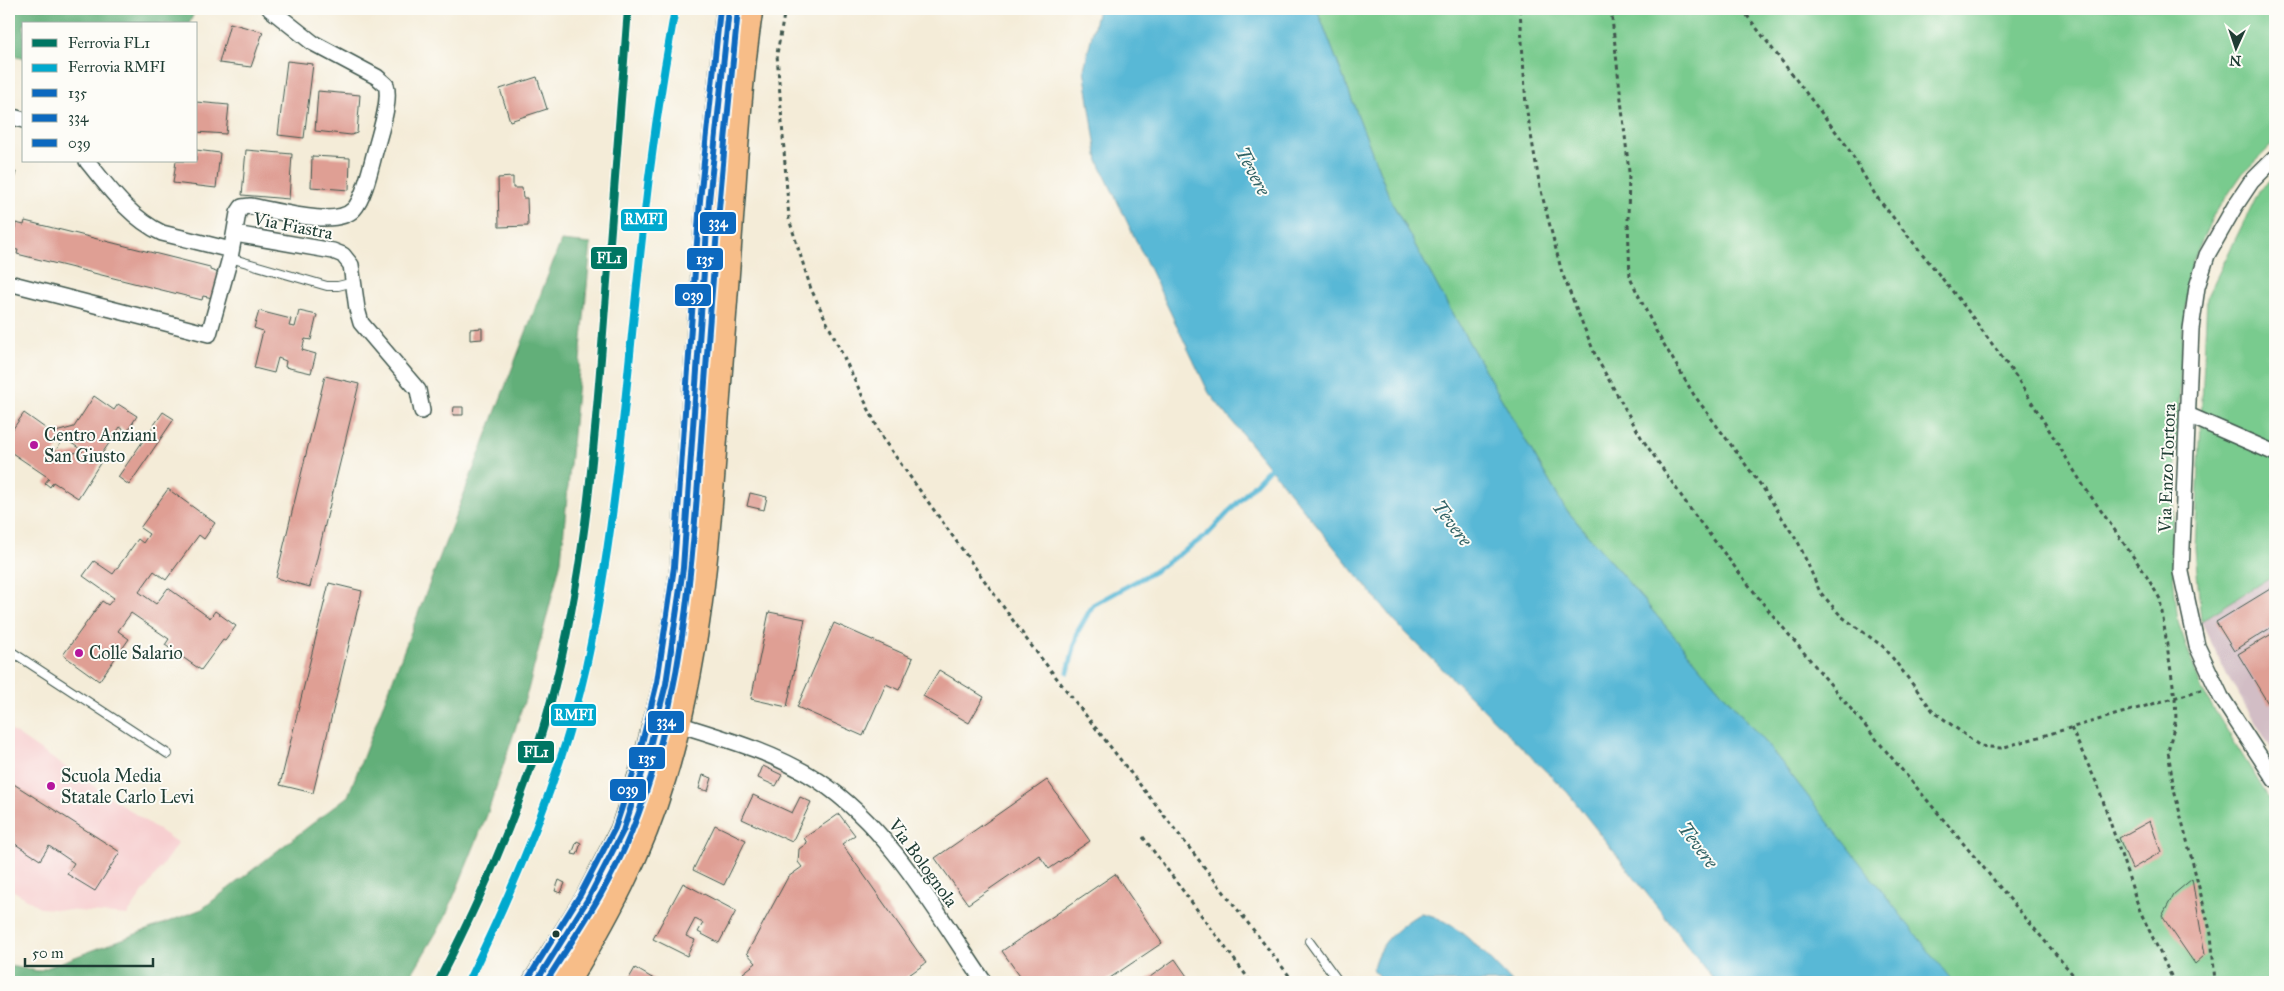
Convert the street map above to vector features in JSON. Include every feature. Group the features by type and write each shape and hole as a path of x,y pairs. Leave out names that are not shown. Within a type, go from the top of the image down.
{"main road":[{"path":"536,982 588,900 623,831 646,761 666,684 683,568 709,201 729,9"},
{"path":"566,982 612,906 631,865 656,800 678,724 693,650 704,571 740,88 750,9"}],"street":[{"path":"9,283 209,334 231,254 238,213 242,207 246,206 322,219 340,216 352,211 357,204 370,169 387,97 387,88 382,81 313,43 270,9"},
{"path":"9,116 22,119"},
{"name":"Via Enzo Tortora","path":"2275,158 2251,182 2207,255 2197,287 2191,329 2181,572 2197,646 2216,686 2275,780"},
{"path":"88,162 126,206 152,228 162,233 231,254"},
{"name":"Via Fiastra","path":"234,234 339,253 350,262 356,309 361,323 418,390 422,411"},
{"path":"2188,415 2275,453"},
{"name":"Via Bolognola","path":"678,724 776,758 817,780 853,807 889,844 984,982"}],"lane":[{"path":"231,254 327,286 338,286 354,282"},
{"path":"9,650 168,754"},
{"path":"1309,941 1339,982"}],"path":[{"path":"785,9 777,54 789,219 811,289 883,439 1027,640 1294,982"},
{"path":"1520,9 1526,106 1540,187 1562,273 1596,357 1641,437 1693,513 1765,606 2079,982"},
{"path":"1611,9 1629,172 1630,278 1656,331 1694,395 1764,488 1799,544 1820,592 1841,616 1885,648 1933,711 1980,746 2001,748 2216,686"},
{"path":"1742,9 1846,145 1876,196 1965,307 2017,378 2084,485 2144,572 2160,599 2175,698 2176,719 2168,751 2174,790 2211,934 2215,982"},
{"path":"2071,728 2098,786 2140,911 2174,982"},
{"path":"1143,837 1251,982"}],"shaded area":[{"path":"2275,574 2275,755 2227,675 2201,621"},
{"name":"Scuola Media Statale Carlo Levi","path":"9,729 178,843 127,915 41,908 9,888"}],"green space":[{"path":"9,9 196,9 190,22 22,22 22,57 9,54"},
{"path":"1317,9 2275,9 2275,142 2243,173 2213,216 2192,263 2183,331 2171,554 2178,622 2202,690 2275,808 2275,982 1951,982 1778,758 1564,507 1453,315 1390,199"},
{"path":"2275,177 2275,574 2201,621 2195,548 2207,297 2260,189"},
{"path":"561,241 591,244 561,561 528,690 487,815 445,918 407,982 9,982 9,966 38,971 202,909 348,796"}],"water":[{"name":"Tevere","path":"1098,9 1317,9 1390,199 1453,315 1564,507 1778,758 1953,982 1716,982 1568,793 1395,622 1209,393 1098,161 1084,69"},
{"path":"1421,913 1434,916 1471,940 1512,982 1383,982 1373,969 1379,951 1398,929"}],"building":[{"path":"230,23 263,32 251,67 219,63"},
{"path":"287,61 313,64 304,138 278,135"},
{"path":"537,77 547,109 510,121 500,89"},
{"path":"318,91 360,95 357,133 351,135 315,131"},
{"path":"198,102 229,105 226,134 198,132"},
{"path":"198,150 220,153 216,188 173,183 176,162 198,162"},
{"path":"246,150 292,154 289,199 242,195"},
{"path":"312,156 350,158 349,190 311,187"},
{"path":"9,170 16,172 9,198"},
{"path":"513,177 513,188 522,188 523,198 527,198 528,226 499,227 498,178"},
{"path":"25,221 210,267 210,270 219,273 213,298 203,296 202,300 17,254 18,250 10,249 16,223 24,225"},
{"path":"259,311 291,319 289,326 295,327 299,311 317,315 311,340 305,339 302,350 316,354 311,373 285,367 286,361 278,358 274,373 254,368 263,331 254,328"},
{"path":"482,328 482,339 470,340 470,329"},
{"path":"325,376 359,384 310,587 276,578"},
{"name":"Centro Anziani San Giusto","path":"94,396 114,410 118,404 137,416 127,432 120,427 101,455 104,457 78,498 53,482 50,487 45,483 49,478 12,453 9,457 9,432 24,413 52,433 74,427","holes":["64,438 83,451 51,458"]},
{"path":"454,407 463,407 463,415 453,415"},
{"path":"163,412 174,419 129,485 118,477"},
{"path":"168,489 215,523 204,539 199,535 166,580 154,571 139,592 156,604 168,588 210,618 215,611 236,626 201,670 165,645 169,639 131,613 118,631 129,639 99,681 63,655 102,601 108,605 114,598 83,576 94,561 113,574 138,539 143,543 149,534 140,528"},
{"path":"750,493 767,497 764,510 747,506"},
{"path":"329,583 362,591 313,793 280,785"},
{"path":"2275,586 2275,625 2234,651 2216,622"},
{"path":"769,612 805,619 787,707 751,699"},
{"path":"834,623 913,658 899,690 886,684 863,736 797,707"},
{"path":"2275,632 2275,701 2269,705 2238,654"},
{"path":"939,670 984,697 969,723 923,696"},
{"path":"763,766 782,775 776,786 758,778"},
{"path":"703,775 712,778 708,791 699,789"},
{"path":"1047,780 1090,841 1049,869 1039,855 968,904 935,858"},
{"path":"9,781 120,852 95,891 67,874 74,863 49,846 40,860 9,840"},
{"path":"753,795 792,813 800,797 811,802 792,842 742,819"},
{"path":"839,814 855,835 842,844 926,963 899,982 750,982 743,973 756,963 747,953 788,877 802,867 798,862 799,849 807,843 804,838"},
{"path":"2150,821 2161,852 2132,869 2119,838"},
{"path":"715,825 746,840 724,885 693,870"},
{"path":"577,841 581,843 577,855 572,854"},
{"path":"1115,874 1162,943 1104,982 1024,982 1002,951"},
{"path":"2192,879 2205,955 2195,964 2162,916 2174,894"},
{"path":"559,880 565,883 561,893 555,891"},
{"path":"683,883 736,911 719,943 698,932 703,923 695,919 686,936 695,940 687,956 653,939"},
{"path":"1175,959 1191,982 1143,982"},
{"path":"635,968 659,982 627,982"}],"waterway":[{"path":"1068,672 1078,631 1093,605 1155,571 1207,535 1270,468"}],"rail line":[{"name":"FL1","path":"438,982 492,870 522,793 547,714 568,630 576,586 593,453 628,9"},
{"name":"RMFI","path":"468,982 504,906 551,788 576,708 586,667 606,561 620,453 649,180 675,9"}],"transit line":[{"name":"039","path":"529,977 580,895 615,828 638,759 657,682 674,567 700,200 720,9"},
{"name":"135","path":"536,982 588,899 623,831 646,761 666,684 683,568 709,201 729,9"},
{"name":"334","path":"546,982 581,928 623,853 650,779 665,724 677,668 692,554 708,336 738,10"}],"place":[{"name":"Centro Anziani San Giusto","path":"34,445"},
{"name":"Colle Salario","path":"79,653"},
{"name":"Scuola Media Statale Carlo Levi","path":"51,786"}]}
